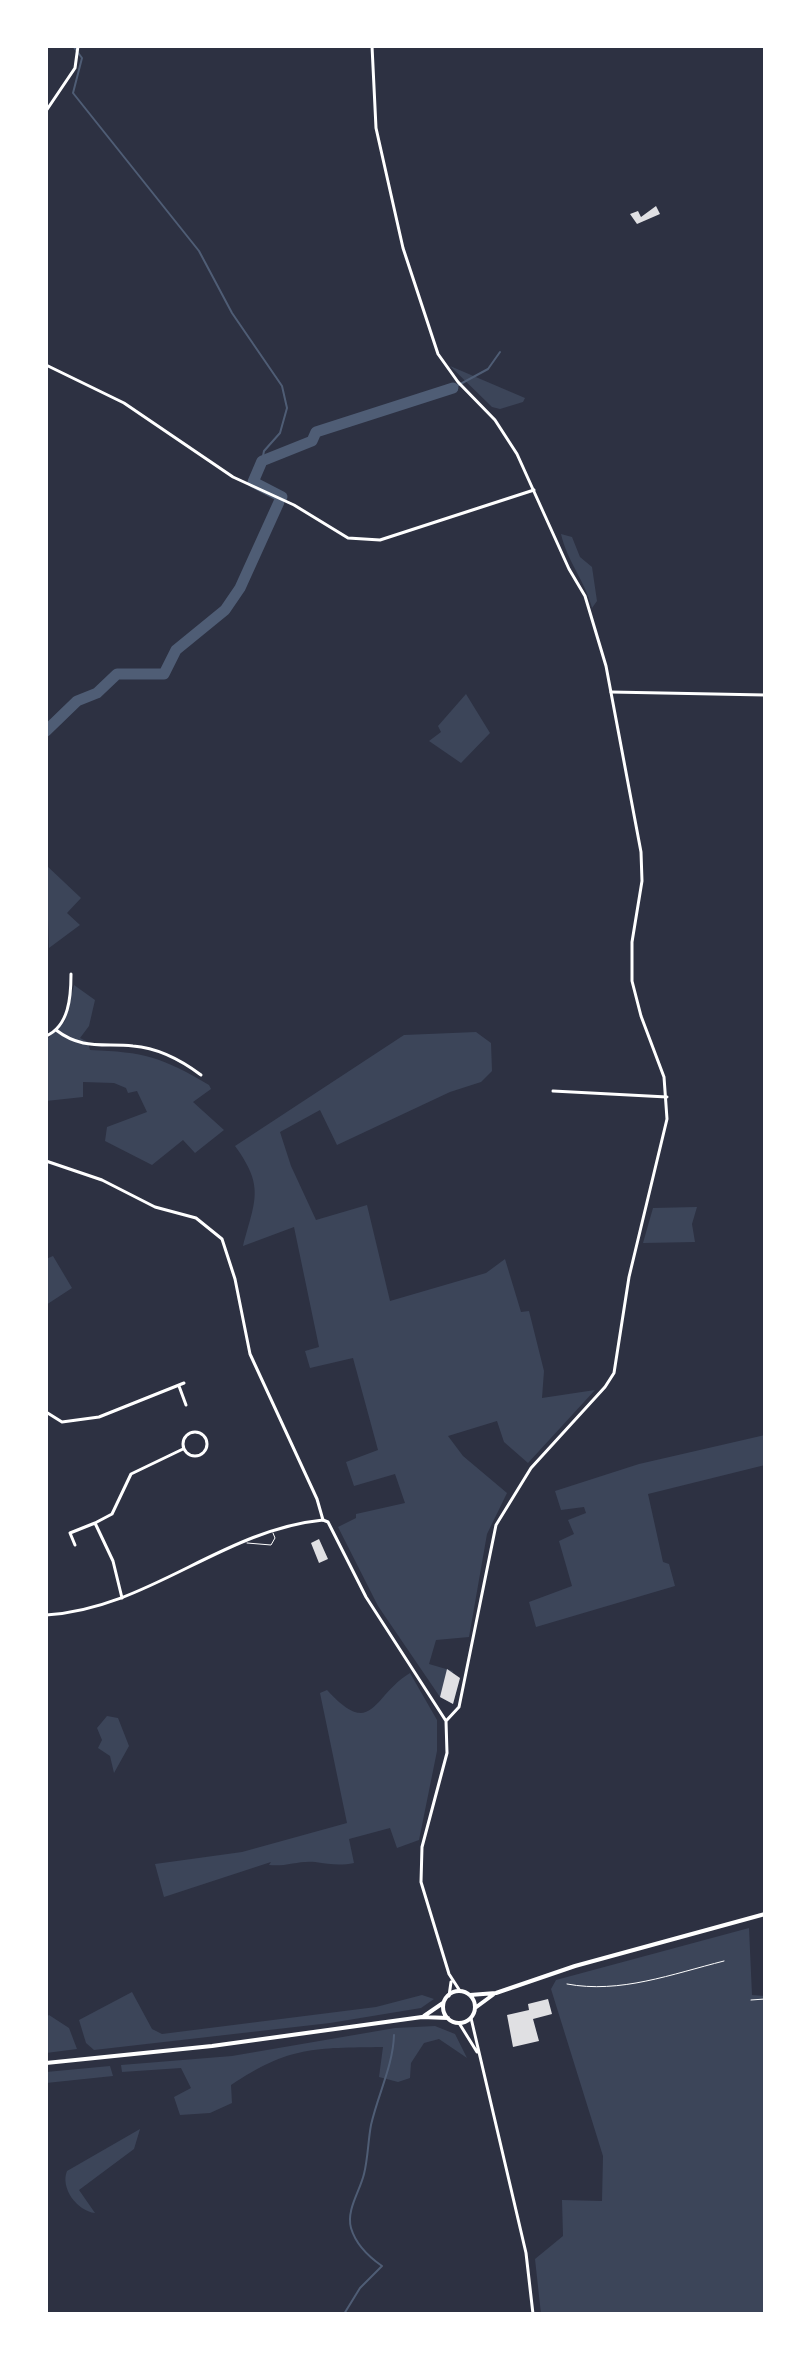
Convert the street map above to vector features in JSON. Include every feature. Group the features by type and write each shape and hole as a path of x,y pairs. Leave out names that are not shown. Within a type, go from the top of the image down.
{"main road":[{"path":"422,2017 460,1991 470,1995 496,1993 575,1966 765,1914"},
{"path":"46,2063 212,2046 422,2017 448,2018 459,2023 471,2018 475,2008 496,1993"},
{"path":"470,1995 475,2008"},
{"path":"445,2002 448,2018"}],"street":[{"path":"46,111 75,68 78,46"},
{"path":"372,46 376,128 391,207 438,354 458,382 495,420 534,490 569,569 585,596 611,692 641,852 642,881 632,942 632,981 667,1097 663,1141 629,1277 614,1373 605,1387 531,1468 496,1525 459,1707 446,1721"},
{"path":"46,365 124,403 233,477 294,505 348,538 380,540 534,490"},
{"path":"611,692 765,695"},
{"path":"46,1036 56,1030 63,1020 71,993 71,974"},
{"path":"56,1030 76,1043 135,1046 160,1051 201,1075"},
{"path":"553,1091 667,1097"},
{"path":"46,1161 77,1170 155,1207 196,1218 222,1239 235,1279 250,1354 317,1499 323,1520 330,1525 366,1597 446,1721 447,1753 422,1847 420,1873 423,1899 451,1978 460,1991"},
{"path":"46,1412 62,1422 99,1417 184,1383"},
{"path":"179,1385 186,1405"},
{"path":"198,1432 205,1438 207,1447 201,1455 192,1456 183,1449 184,1439 189,1433 198,1432"},
{"path":"75,1545 70,1533 112,1514 131,1474 183,1449"},
{"path":"46,1615 78,1612 122,1598 267,1530 323,1520"},
{"path":"95,1523 113,1561 122,1598"},
{"path":"449,1996 451,1978"},
{"path":"471,2018 526,2253 533,2314"},
{"path":"459,2023 478,2056"}],"lane":[{"path":"241,1542 272,1545 275,1536 267,1530"}],"path":[{"path":"567,1984 596,1989 627,1985 724,1961"},
{"path":"751,2000 765,1999"}],"shaded area":[{"path":"450,366 525,398 523,402 500,409 492,407"},
{"path":"561,534 572,537 580,557 592,567 597,601 592,608 567,553"},
{"path":"466,694 490,733 461,763 429,741 441,732 438,726"},
{"path":"46,865 81,898 67,913 80,925 49,948"},
{"path":"74,985 95,1000 89,1026 80,1038 88,1042 90,1050 125,1052 152,1058 209,1085 211,1089 193,1102 224,1130 195,1153 183,1140 152,1165 105,1141 107,1127 147,1112 137,1091 128,1093 126,1088 114,1083 83,1082 83,1097 46,1101 46,1040 65,1021"},
{"path":"476,1032 491,1043 492,1071 481,1082 450,1092 337,1145 320,1110 280,1132 291,1166 316,1220 367,1205 390,1301 486,1273 505,1259 521,1312 529,1311 544,1371 542,1398 595,1390 528,1463 504,1442 497,1421 448,1436 463,1456 507,1493 487,1534 469,1637 436,1640 429,1664 453,1671 452,1676 460,1678 453,1704 440,1697 378,1606 338,1527 356,1518 356,1514 405,1503 395,1474 354,1486 346,1462 378,1450 353,1358 310,1368 305,1351 319,1347 294,1227 243,1246 255,1194 251,1172 235,1146 404,1035"},
{"path":"697,1207 692,1224 695,1242 643,1243 653,1208"},
{"path":"53,1256 72,1288 46,1305 46,1259"},
{"path":"765,1435 765,1465 648,1494 663,1562 669,1564 675,1586 536,1627 529,1602 572,1586 559,1541 574,1534 568,1520 586,1513 584,1507 561,1510 555,1491 639,1464"},
{"path":"410,1673 437,1720 437,1751 419,1840 397,1848 390,1828 349,1839 354,1863 269,1865 271,1862 164,1897 155,1864 242,1852 347,1823 320,1693 327,1690 342,1705 363,1713 372,1709 397,1682"},
{"path":"107,1716 118,1718 129,1746 114,1773 110,1756 98,1748 102,1740 97,1728"},
{"path":"749,1928 752,1995 765,1996 765,2314 541,2314 535,2259 563,2236 562,2200 602,2201 603,2156 551,1989 556,1980"},
{"path":"132,1992 152,2029 162,2034 376,2007 422,1995 434,1999 421,2008 330,2023 94,2050 86,2043 79,2020"},
{"path":"49,2015 69,2028 77,2049 46,2053 46,2017"},
{"path":"435,2026 455,2034 467,2058 439,2039 424,2043 411,2063 410,2078 398,2082 379,2077 383,2047 303,2052 270,2063 231,2085 232,2103 210,2113 180,2115 174,2097 191,2088 181,2068 122,2072 121,2065 232,2056 395,2028"},
{"path":"110,2066 113,2076 46,2083 46,2072"},
{"path":"140,2129 134,2149 79,2190 95,2213 82,2208 68,2191 67,2171"}],"building":[{"path":"656,206 660,214 637,224 630,214 638,211 641,217"},
{"path":"319,1539 328,1559 319,1563 311,1543"},
{"path":"447,1669 460,1678 453,1704 440,1697"},
{"path":"548,1999 552,2014 533,2019 539,2041 513,2047 507,2015 529,2010 528,2004"}],"waterway":[{"path":"73,46 82,58 73,93 199,251 232,313 282,386 287,408 280,433 264,451 262,461"},
{"path":"453,388 488,369 500,352"},
{"path":"282,497 253,482 262,461 312,441 316,432 453,388"},
{"path":"46,731 77,701 97,693 117,674 164,674 176,650 225,610 240,588 279,502"},
{"path":"344,2314 360,2288 382,2266 360,2245 350,2221 364,2174 371,2125 388,2069 394,2035"}]}
